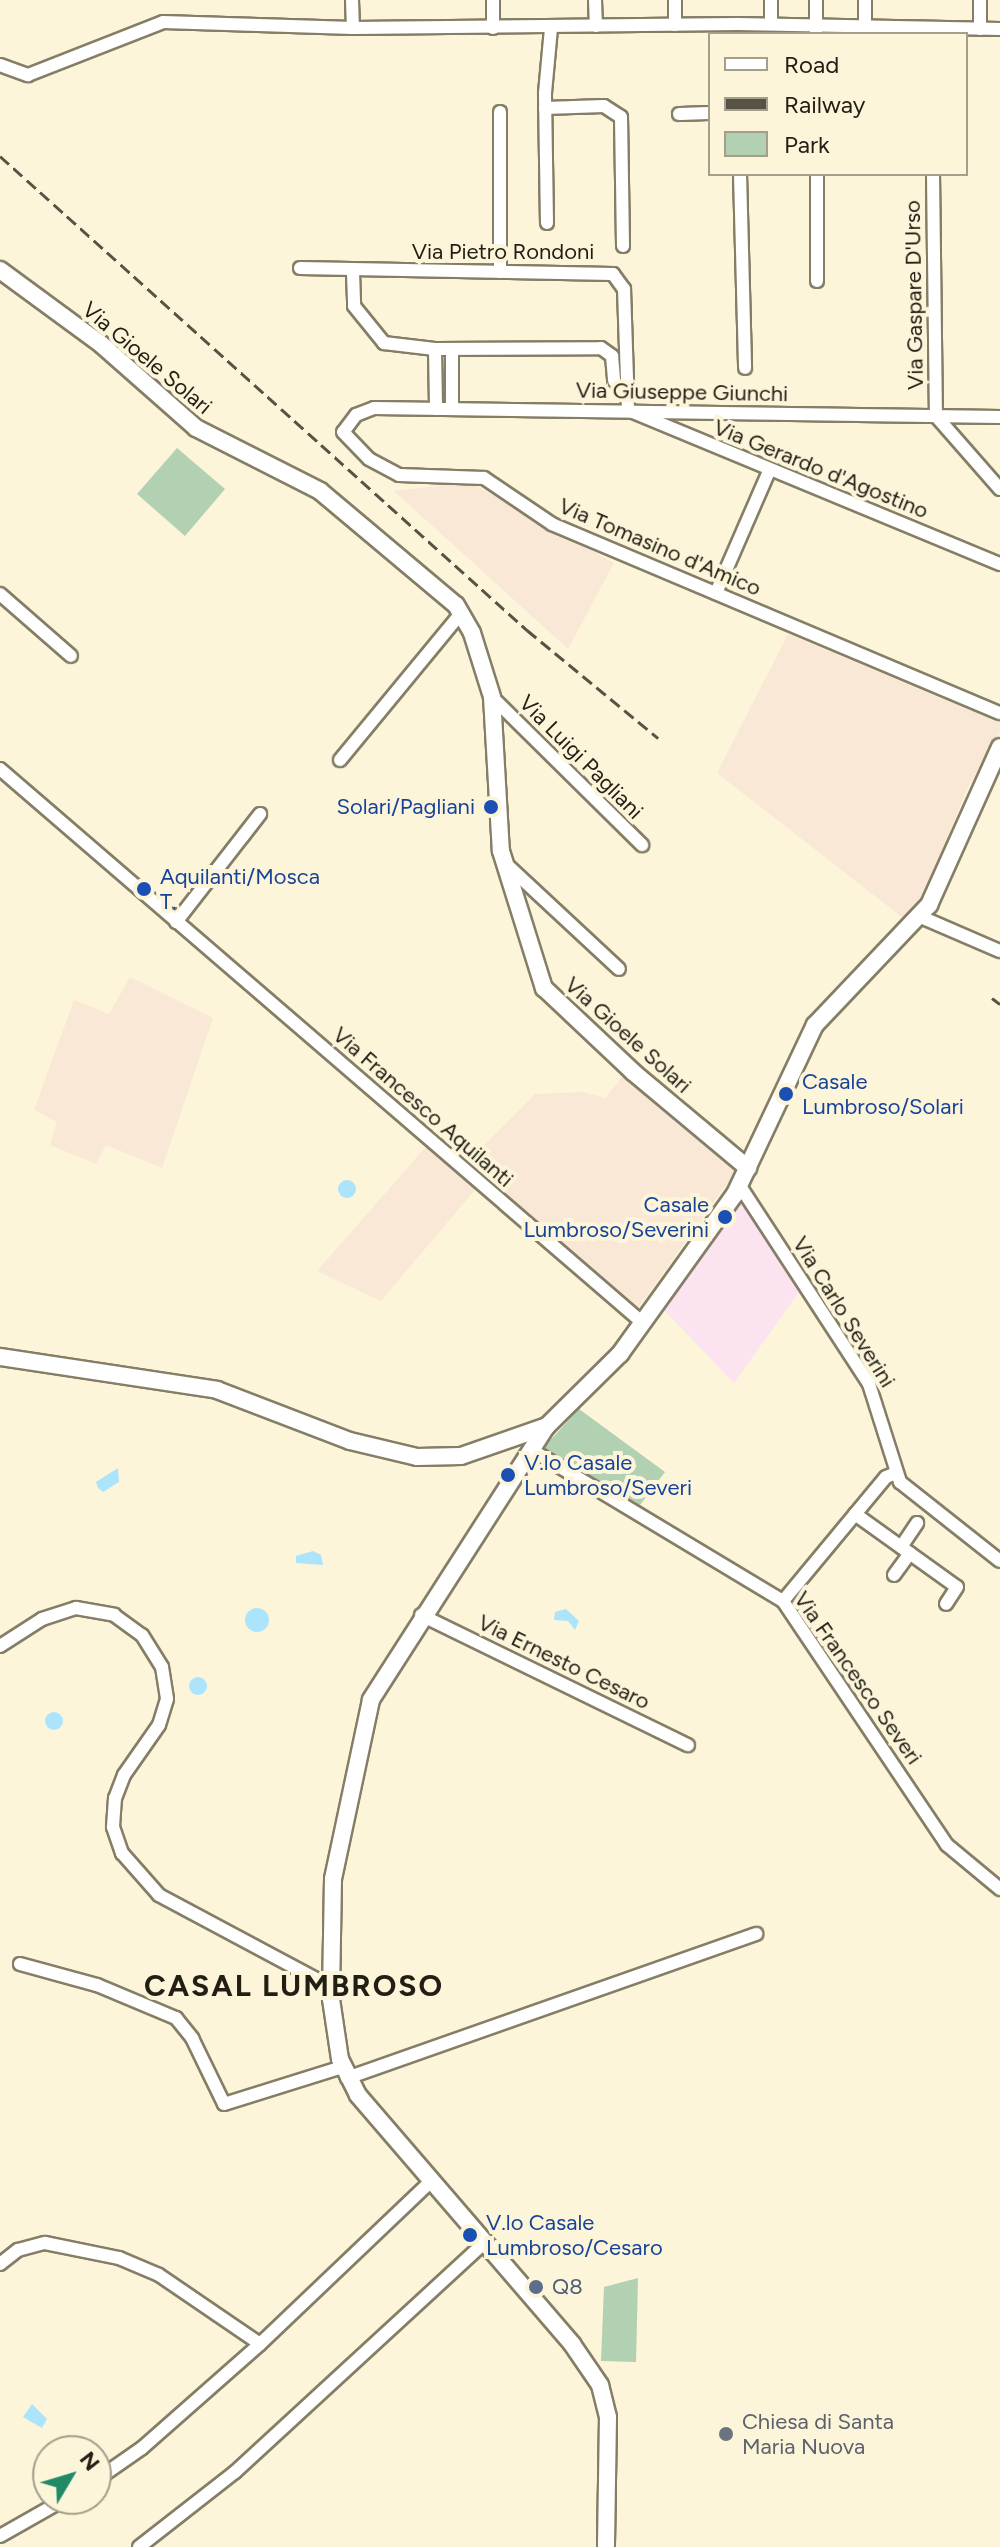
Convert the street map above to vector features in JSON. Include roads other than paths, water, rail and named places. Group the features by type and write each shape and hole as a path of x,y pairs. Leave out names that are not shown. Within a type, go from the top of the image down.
{"street":[{"path":"352,0 353,28"},
{"path":"493,0 493,28"},
{"path":"595,0 596,26"},
{"path":"675,0 675,25"},
{"path":"771,0 771,24"},
{"path":"816,0 816,30"},
{"path":"865,0 870,29"},
{"path":"980,0 980,29"},
{"path":"0,65 28,75 163,22 353,28 675,25 738,29 771,24 816,30 1000,29"},
{"path":"547,223 545,108 551,28"},
{"path":"545,108 604,106 621,117 623,246"},
{"path":"500,112 500,272"},
{"path":"679,114 708,113"},
{"path":"740,176 745,368"},
{"path":"817,176 817,281"},
{"name":"Via Gaspare D'Urso","path":"933,176 936,416"},
{"name":"Via Pietro Rondoni","path":"300,268 353,272 606,272 619,278 625,291 628,410"},
{"name":"Via Gioele Solari","path":"0,270 102,345 196,428 320,491 461,613 492,697 504,862 538,974 553,999 748,1168"},
{"path":"353,272 354,306 370,331 401,349 601,348 612,356 614,381"},
{"path":"435,349 436,409"},
{"path":"452,349 452,409"},
{"name":"Via Giuseppe Giunchi","path":"363,411 628,410 1000,417"},
{"name":"Via Gerardo d'Agostino","path":"628,410 769,471 1000,564"},
{"name":"Via Tomasino d'Amico","path":"363,411 346,425 345,436 390,471 415,479 480,477 552,524 1000,713"},
{"path":"936,416 1000,489"},
{"path":"716,593 769,471"},
{"path":"0,596 71,656"},
{"path":"340,760 461,613"},
{"name":"Via Luigi Pagliani","path":"492,697 642,845"},
{"path":"606,2547 608,2417 603,2390 579,2353 431,2181 345,2073 331,1987 331,1891 359,1742 377,1684 530,1449 547,1426 612,1363 740,1186 815,1025 921,917 948,870 1000,747"},
{"name":"Via Francesco Aquilanti","path":"0,769 643,1323"},
{"path":"176,922 260,814"},
{"name":"Via Gioele Solari","path":"504,862 619,969"},
{"path":"921,917 1000,951"},
{"name":"Via Carlo Severini","path":"740,1186 864,1376 882,1417 896,1473 912,1496 1000,1561"},
{"path":"0,1357 217,1390 350,1441 417,1457 461,1456 547,1426"},
{"name":"Via Francesco Severi","path":"530,1449 783,1601 944,1840 968,1867 999,1886"},
{"path":"783,1601 886,1477 896,1473"},
{"path":"855,1514 957,1587 946,1604"},
{"path":"894,1575 917,1523"},
{"path":"0,1646 42,1619 76,1608 111,1614 142,1635 160,1663 167,1699 159,1725 124,1775 115,1798 113,1827 122,1853 159,1895 331,1987"},
{"name":"Via Ernesto Cesaro","path":"421,1615 688,1745"},
{"path":"20,1964 97,1985 176,2018 192,2038 224,2104 345,2073 756,1934"},
{"path":"112,2469 142,2448 260,2344 431,2181"},
{"path":"0,2264 18,2250 45,2243 119,2258 167,2280 260,2344"},
{"path":"139,2547 242,2465 484,2243"},
{"path":"0,2536 37,2515"}],"water":[{"path":"343,1180 351,1180 356,1189 354,1196 343,1198 338,1193 338,1185"},
{"path":"118,1468 119,1482 103,1492 96,1482"},
{"path":"313,1551 321,1555 323,1565 296,1563 296,1556"},
{"path":"257,1608 266,1611 269,1620 266,1629 257,1632 248,1629 245,1620 248,1611"},
{"path":"566,1609 579,1621 575,1630 568,1621 554,1620 555,1612"},
{"path":"194,1677 202,1677 207,1686 205,1693 194,1695 189,1690 189,1682"},
{"path":"50,1712 58,1712 63,1721 61,1728 50,1730 45,1725 45,1717"},
{"path":"32,2404 47,2419 42,2428 23,2417"}],"railway":[{"path":"0,156 527,630 658,738"},
{"path":"992,998 1000,1004"}],"place":[{"name":"Solari/Pagliani","path":"491,807"},
{"name":"Aquilanti/Mosca T.","path":"144,889"},
{"name":"Casale Lumbroso/Solari","path":"786,1094"},
{"name":"Casale Lumbroso/Severini","path":"725,1217"},
{"name":"V.lo Casale Lumbroso/Severi","path":"508,1475"},
{"name":"V.lo Casale Lumbroso/Cesaro","path":"470,2235"},
{"name":"Q8","path":"536,2287"},
{"name":"Chiesa di Santa Maria Nuova","path":"726,2434"}],"district":[{"name":"CASAL LUMBROSO","path":"294,1986"}]}
